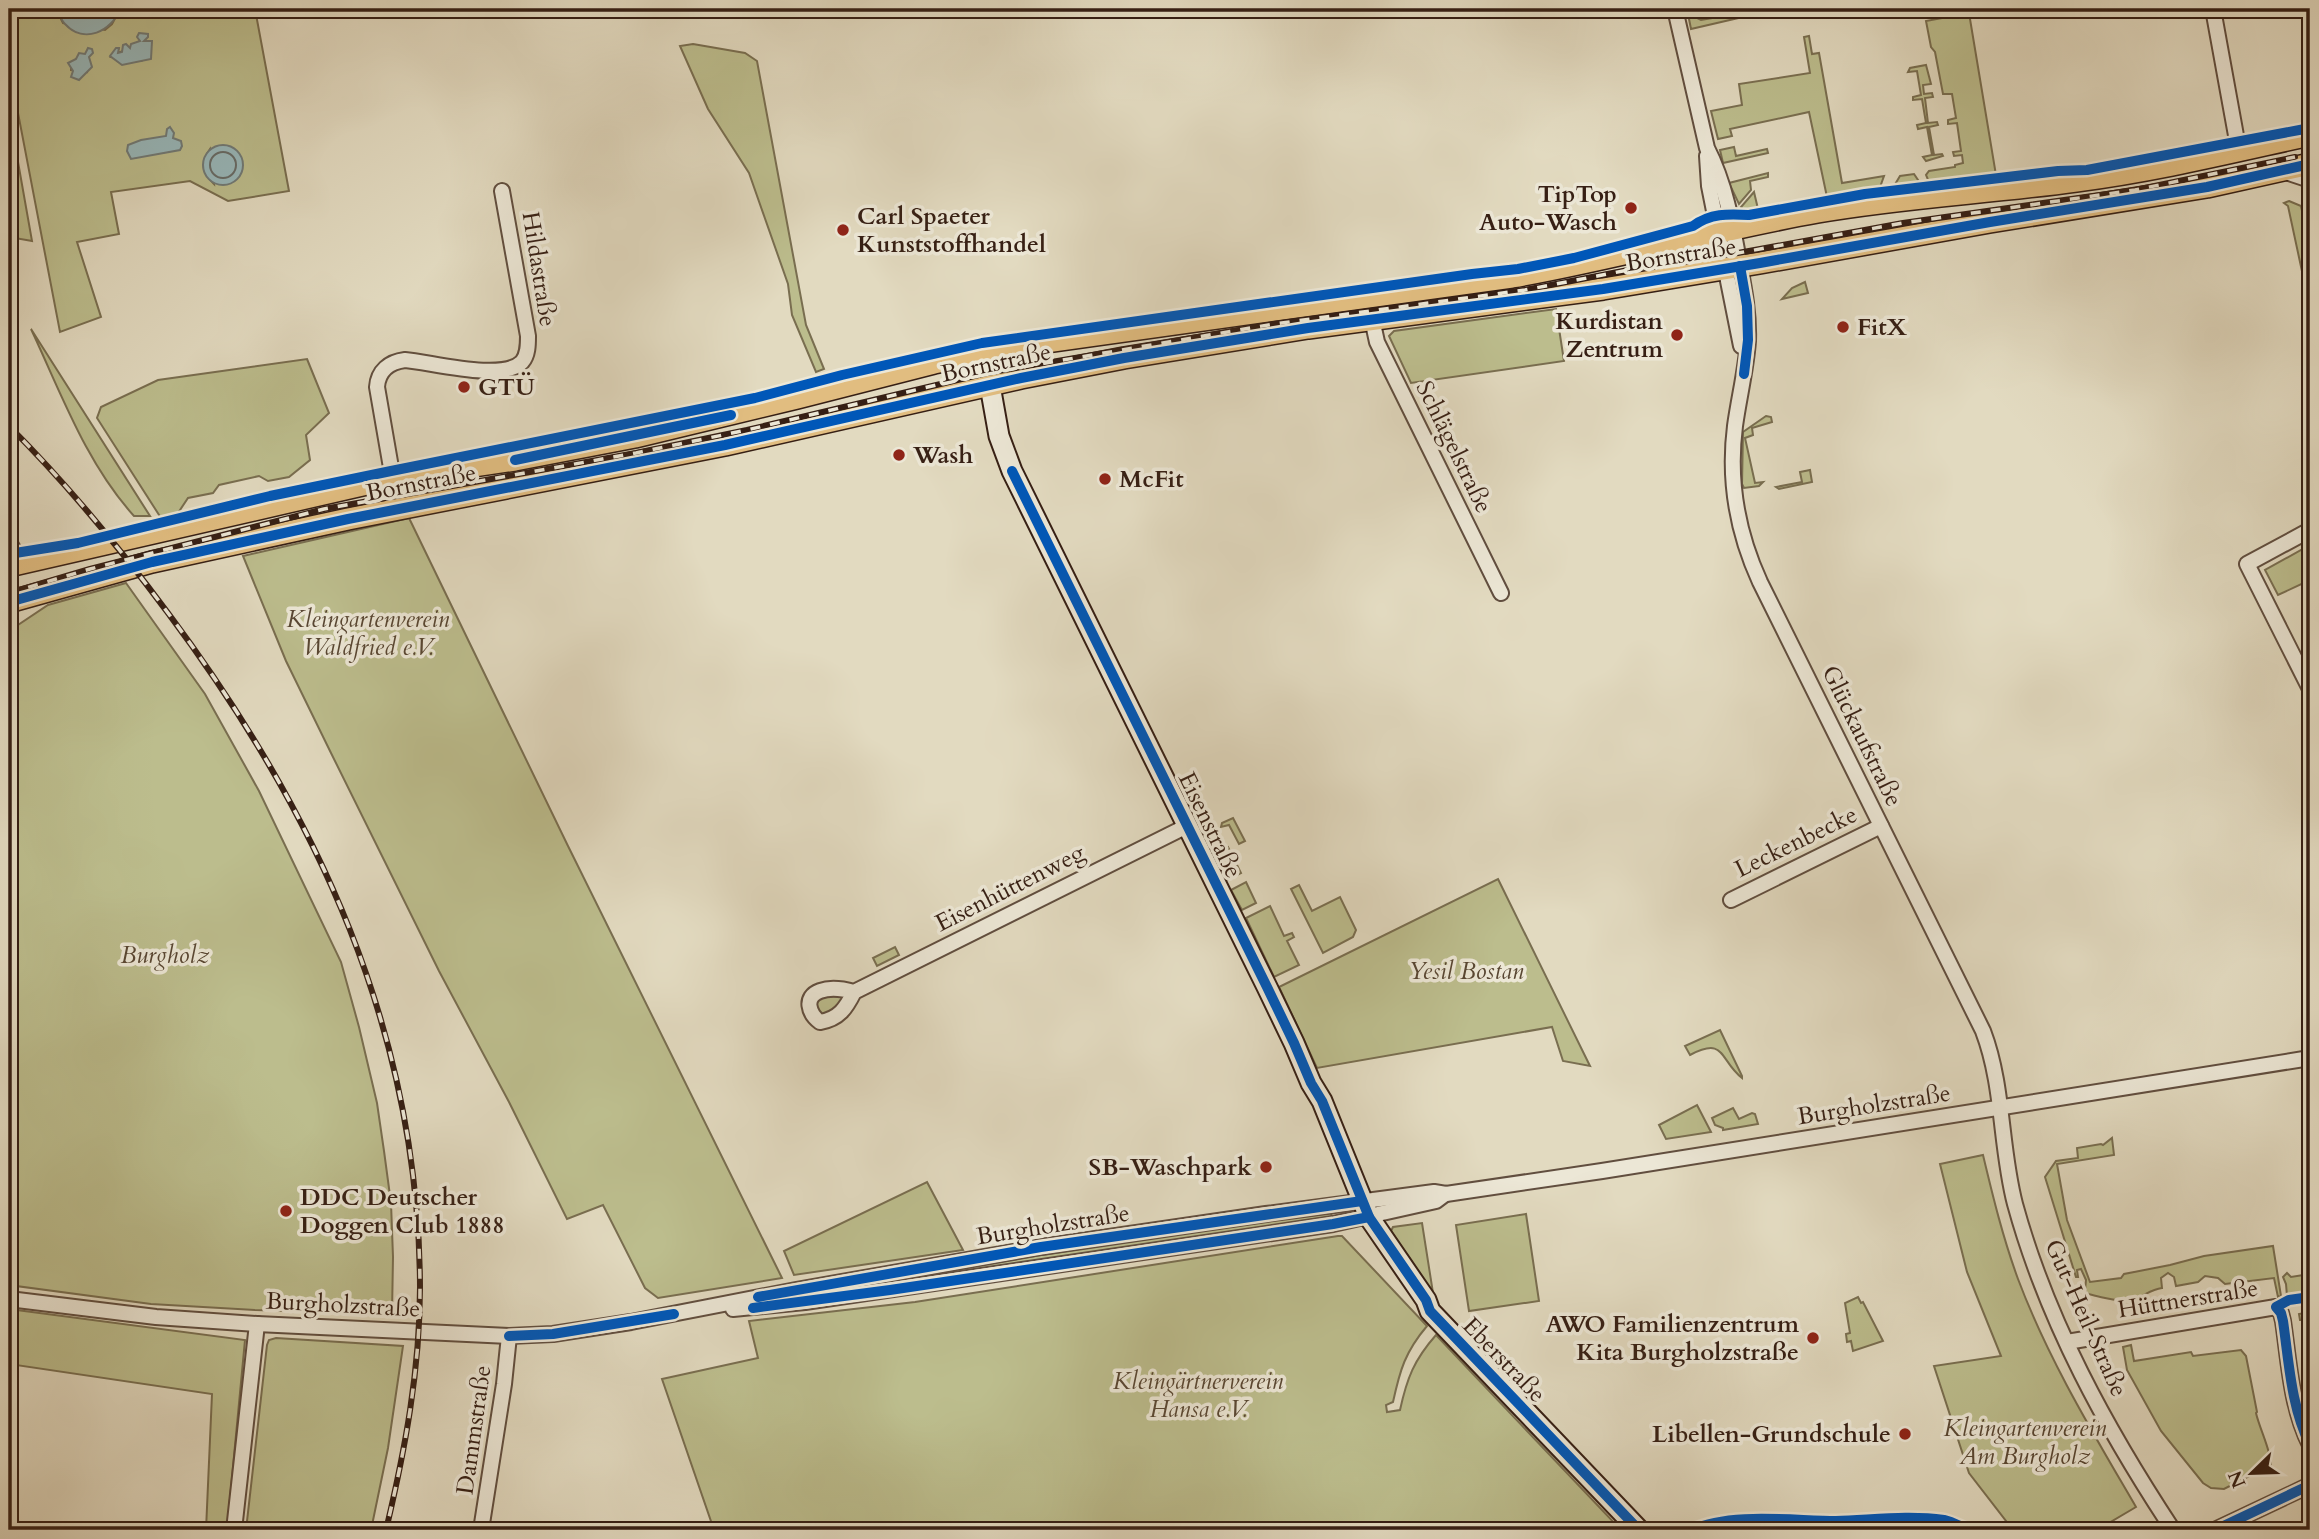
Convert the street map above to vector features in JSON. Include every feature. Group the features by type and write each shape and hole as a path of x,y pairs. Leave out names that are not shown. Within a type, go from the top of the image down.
{"main road":[{"name":"Bornstraße","path":"16,565 393,478 516,460 635,437 984,352 1512,276 1571,266 1818,212 1899,200 2091,179 2239,152 2310,135"},
{"name":"Bornstraße","path":"9,602 152,562 398,508 737,443 989,385 1195,345 1602,289 2181,192 2310,164"}],"street":[{"name":"Glückaufstraße","path":"1675,9 1707,148 1709,186 1726,231 1733,267 1748,306 1748,341 1734,429 1732,481 1741,533 1760,582 1983,1031 1994,1067 1999,1108"},
{"path":"2213,9 2239,152"},
{"path":"2282,171 2310,180"},
{"name":"Hildastraße","path":"398,508 377,387 378,379 386,367 396,361 405,360 497,371 523,361 527,352 528,336 502,191"},
{"name":"Schlägelstraße","path":"1372,319 1381,350 1501,593"},
{"name":"Eisenstraße","path":"984,352 999,436 1012,471 1294,1043 1311,1083 1316,1114 1360,1210"},
{"path":"2310,530 2248,564 2304,660 2310,689"},
{"path":"9,542 16,565"},
{"name":"Eisenhüttenweg","path":"854,992 1187,826"},
{"name":"Leckenbecke","path":"1731,900 1881,826"},
{"name":"Burgholzstraße","path":"9,1299 156,1317 257,1324 509,1336 565,1333 752,1303 1041,1247 1436,1201 1446,1194 2310,1058"},
{"name":"Gut-Heil-Straße","path":"1999,1108 2015,1204 2032,1257 2067,1342 2094,1397 2174,1530"},
{"name":"Eberstraße","path":"1360,1210 1426,1300 1430,1311 1639,1530"},
{"name":"Hüttnerstraße","path":"2067,1342 2276,1307 2283,1321 2294,1399 2310,1445"},
{"path":"234,1530 257,1324"},
{"name":"Dammstraße","path":"481,1530 509,1336"},
{"path":"2214,1530 2310,1485"}],"green space":[{"path":"156,8 194,14 206,9 255,9 289,191 228,201 190,181 111,192 119,234 77,242 101,317 60,332 9,66 9,9 56,9 63,23 105,30 112,24 120,9","holes":["140,41 145,59 141,61 111,57 119,48 117,53 130,49","85,54 87,72 71,70 76,59","210,149 214,184 204,167"]},
{"path":"1687,9 1701,20 1773,10 1691,29"},
{"path":"1969,13 1996,175 1929,182 1926,175 1929,171 1963,163 1962,155 1954,156 1953,152 1961,151 1957,123 1948,124 1948,120 1956,118 1952,94 1943,94 1926,21"},
{"path":"1809,36 1812,54 1819,53 1842,183 1884,176 1880,187 1827,197 1809,112 1730,129 1732,136 1718,139 1711,111 1742,105 1739,84 1810,73 1804,37"},
{"path":"693,44 745,53 757,61 806,325 824,369 816,372 792,315 788,284 749,173 708,109 680,46"},
{"path":"1926,65 1931,84 1923,85 1924,94 1932,93 1933,97 1925,98 1928,123 1937,122 1938,125 1929,127 1934,155 1943,156 1926,161 1923,157 1932,155 1927,127 1918,129 1917,125 1926,123 1922,99 1913,100 1913,97 1921,95 1917,71 1908,72 1910,68"},
{"path":"9,111 32,241 9,237"},
{"path":"1734,147 1736,156 1767,149 1768,153 1723,163 1720,150"},
{"path":"1768,173 1768,177 1750,181 1751,190 1739,204 1729,183"},
{"path":"1914,174 1920,183 1894,186 1900,176"},
{"path":"1754,192 1758,209 1744,211 1741,207"},
{"path":"2289,201 2301,206 2310,249 2310,271 2308,267 2304,269 2306,290 2288,206 2284,203"},
{"path":"1805,282 1808,293 1782,299 1792,288"},
{"path":"1556,309 1564,361 1411,383 1389,336 1394,331"},
{"path":"31,329 150,516 134,516 102,473 76,427"},
{"path":"307,359 329,413 306,435 310,460 289,477 268,481 259,476 219,485 213,493 188,498 176,516 161,518 97,418 101,407 158,380"},
{"path":"1766,416 1771,417 1772,422 1752,428 1753,435 1745,438 1755,483 1763,482 1759,486 1744,488 1743,432"},
{"path":"1810,470 1812,482 1779,489 1776,487 1802,482 1800,472"},
{"name":"Kleingartenverein Waldfried e.V.","path":"409,518 782,1278 658,1298 645,1288 603,1205 567,1219 509,1102 439,971 331,753 286,661 243,556"},
{"path":"2310,545 2310,580 2278,595 2265,570"},
{"name":"Burgholz","path":"126,583 205,694 259,791 341,962 377,1103 384,1151 391,1203 392,1314 151,1304 9,1285 9,631 48,605"},
{"path":"1233,818 1245,841 1239,844 1229,825 1221,827 1222,823"},
{"path":"1228,847 1241,873 1227,880 1214,854"},
{"name":"Yesil Bostan","path":"1498,879 1590,1066 1563,1061 1552,1027 1317,1068 1279,987"},
{"path":"1246,882 1256,903 1242,910 1231,890"},
{"path":"1299,885 1312,911 1340,897 1356,930 1353,937 1323,953 1291,889"},
{"path":"1270,906 1284,936 1292,933 1294,937 1287,941 1299,965 1274,977 1246,918"},
{"path":"895,947 899,955 877,966 873,958"},
{"path":"841,996 843,1000 830,1014 822,1015 817,1009 817,1000 821,997"},
{"path":"1720,1030 1742,1078 1716,1049 1710,1048 1690,1055 1685,1046"},
{"path":"1697,1105 1711,1132 1666,1139 1659,1125"},
{"path":"1733,1108 1739,1119 1755,1114 1758,1124 1723,1130 1715,1125 1712,1118"},
{"path":"2112,1138 2114,1155 2057,1164 2067,1220 2090,1282 2121,1278 2124,1274 2204,1256 2273,1246 2281,1296 2278,1297 2274,1278 2225,1284 2218,1278 2205,1276 2198,1282 2176,1286 2174,1277 2168,1273 2161,1278 2162,1288 2134,1299 2114,1300 2088,1294 2081,1269 2077,1270 2076,1277 2045,1177 2056,1161 2078,1158 2077,1148 2103,1145"},
{"name":"Kleingartenverein Am Burgholz","path":"1983,1155 2008,1248 2030,1309 2072,1395 2136,1507 2097,1530 2013,1530 1969,1473 1934,1366 2001,1356 1967,1272 1940,1164"},
{"path":"927,1182 963,1250 794,1275 784,1251"},
{"path":"1330,1210 1333,1220 836,1291 837,1287"},
{"path":"1526,1214 1539,1301 1469,1311 1456,1225"},
{"path":"1422,1223 1433,1293 1391,1231 1393,1227"},
{"name":"Kleingärtnerverein Hansa e.V.","path":"1342,1236 1427,1326 1408,1353 1393,1402 1386,1405 1387,1412 1400,1410 1412,1370 1436,1335 1621,1530 714,1530 662,1379 758,1358 749,1321 915,1302"},
{"path":"2287,1273 2291,1277 2310,1274 2310,1294 2291,1298 2287,1296 2283,1277"},
{"path":"1858,1297 1883,1341 1853,1351 1851,1341 1847,1342 1846,1334 1850,1333 1845,1303"},
{"path":"9,1309 245,1340 227,1530 206,1530 212,1394 9,1364"},
{"path":"2310,1312 2310,1359 2304,1320 2300,1320 2299,1314"},
{"path":"276,1338 403,1346 388,1448 371,1530 246,1530 267,1345 269,1340"},
{"path":"2131,1345 2134,1361 2191,1352 2193,1356 2241,1350 2246,1356 2256,1413 2271,1465 2224,1489 2211,1488 2203,1483 2161,1431 2127,1370 2123,1347"}],"water":[{"path":"56,9 120,9 111,24 104,29 97,33 80,34 64,22"},
{"path":"165,9 206,9 186,15"},
{"path":"139,33 148,34 144,41 152,41 151,59 122,65 110,56 116,48 119,48 118,53 122,52 123,45 126,44 130,48 131,44 140,41 137,37"},
{"path":"88,48 92,49 93,53 89,57 92,67 79,80 71,77 73,71 68,63 76,59 79,53 85,54"},
{"path":"170,127 174,133 173,138 181,141 180,150 131,159 127,151 128,145 166,136"},
{"path":"223,145 231,146 237,151 242,157 242,173 237,179 231,184 223,185 215,184 209,179 204,173 203,165 204,157 209,151 215,146"}],"railway":[{"path":"9,593 90,569 324,509 636,453 747,430 987,373 1274,324 1525,290 1659,264 1738,253 1903,223 2135,190 2295,157"},
{"path":"9,426 72,493 111,540 222,689 271,767 313,847 350,930 379,1015 401,1102 415,1193 420,1287 417,1349 410,1410 386,1530"}],"cycle path":[{"path":"9,554 78,543 270,496 755,398 982,343 1518,269 1574,258 1693,226 1720,215 1749,215 1865,194 2058,171 2087,170 2310,128"},
{"path":"9,602 152,562 348,519 725,445 1021,378 1124,358 1308,328 1603,289 2207,187 2310,164"},
{"path":"1740,266 1747,306 1748,340 1744,374"},
{"path":"515,460 731,415"},
{"path":"1012,471 1322,1101 1369,1217 1426,1300 1430,1311 1639,1530"},
{"path":"758,1297 1041,1247 1362,1201"},
{"path":"753,1308 890,1290 1369,1217"},
{"path":"2310,1297 2289,1300 2276,1307 2283,1321 2295,1400 2310,1445"},
{"path":"509,1336 553,1334 674,1314"},
{"path":"2215,1530 2310,1485"},
{"path":"1692,1530 1708,1524 1744,1519 1836,1521 1904,1518 1944,1520 1969,1530"}],"place":[{"name":"TipTop Auto-Wasch","path":"1631,208"},
{"name":"Carl Spaeter Kunststoffhandel","path":"843,230"},
{"name":"FitX","path":"1843,327"},
{"name":"Kurdistan Zentrum","path":"1677,335"},
{"name":"GTÜ","path":"464,387"},
{"name":"Wash","path":"899,455"},
{"name":"McFit","path":"1105,479"},
{"name":"SB-Waschpark","path":"1266,1167"},
{"name":"DDC Deutscher Doggen Club 1888","path":"286,1211"},
{"name":"AWO Familienzentrum Kita Burgholzstraße","path":"1813,1338"},
{"name":"Libellen-Grundschule","path":"1905,1434"}]}
